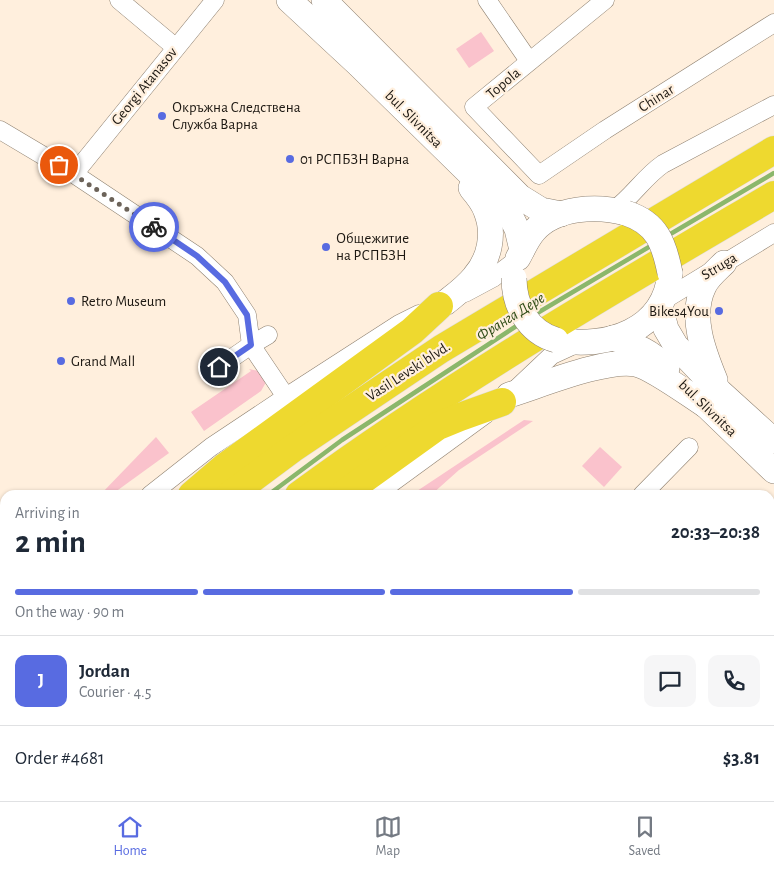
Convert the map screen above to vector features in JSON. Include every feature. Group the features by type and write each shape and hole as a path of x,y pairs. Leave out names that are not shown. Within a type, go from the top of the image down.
{"highway":[{"name":"Vasil Levski blvd.","path":"237,490 300,444 441,348 774,150"},
{"path":"306,490 349,458 447,393 774,195"},
{"path":"198,490 226,466 412,331 442,304"},
{"path":"349,490 438,426 505,399"}],"main road":[{"name":"bul. Slivnitsa","path":"289,0 326,13 520,197 542,210 561,214"},
{"name":"bul. Slivnitsa","path":"326,13 444,149 508,211 517,229 518,262"},
{"path":"442,304 478,272 486,257 491,239 486,210 444,149"},
{"path":"578,210 620,211 647,222 666,253 670,273 667,291 662,303 654,314 637,328 613,338 589,342 567,341 538,331 523,315 516,297 518,262 535,229 561,214 578,210"},
{"path":"713,399 699,330 699,307 703,287 724,263"},
{"name":"bul. Slivnitsa","path":"662,303 666,329 676,346 713,399 774,471"},
{"name":"bul. Slivnitsa","path":"613,338 649,352 774,441"},
{"path":"505,399 606,365 628,363 637,364 713,399"}],"street":[{"path":"119,0 175,47"},
{"name":"Georgi Atanasov","path":"74,174 215,0"},
{"path":"487,0 529,61"},
{"name":"Topola","path":"539,175 474,107 606,0"},
{"name":"Chinar","path":"539,175 605,130 774,23"},
{"path":"620,211 648,176 663,164 774,105"},
{"path":"0,130 74,174 197,256 225,282 247,315 251,345 286,396"},
{"name":"Struga","path":"662,303 774,233"},
{"path":"156,490 211,447 286,396 399,324 482,285 518,262"},
{"path":"219,367 268,335"},
{"path":"382,490 458,436 505,399 567,341"},
{"path":"647,490 689,447"}],"shaded area":[{"path":"481,32 494,51 469,68 456,49"},
{"path":"249,369 259,371 265,380 261,391 204,431 191,412 251,371"},
{"path":"524,420 533,421 459,470 437,490 419,490"},
{"path":"156,437 169,453 118,490 105,490"},
{"path":"600,447 622,467 604,487 582,466"}],"waterway":[{"name":"Франга Дере","path":"667,236 774,173"},
{"name":"Франга Дере","path":"534,315 654,244"},
{"name":"Франга Дере","path":"275,490 342,440 521,323"}],"way so far":[{"path":"59,165 154,227"}],"place":[{"name":"Окръжна Следствена Служба Варна","path":"162,116"},
{"name":"01 РСПБЗН Варна","path":"290,159"},
{"name":"Общежитие на РСПБЗН","path":"326,247"},
{"name":"Retro Museum","path":"71,301"},
{"name":"Bikes4You","path":"719,311"},
{"name":"Grand Mall","path":"61,361"}],"route":[{"path":"154,227 197,256 225,282 247,315 251,345 219,367"}]}
